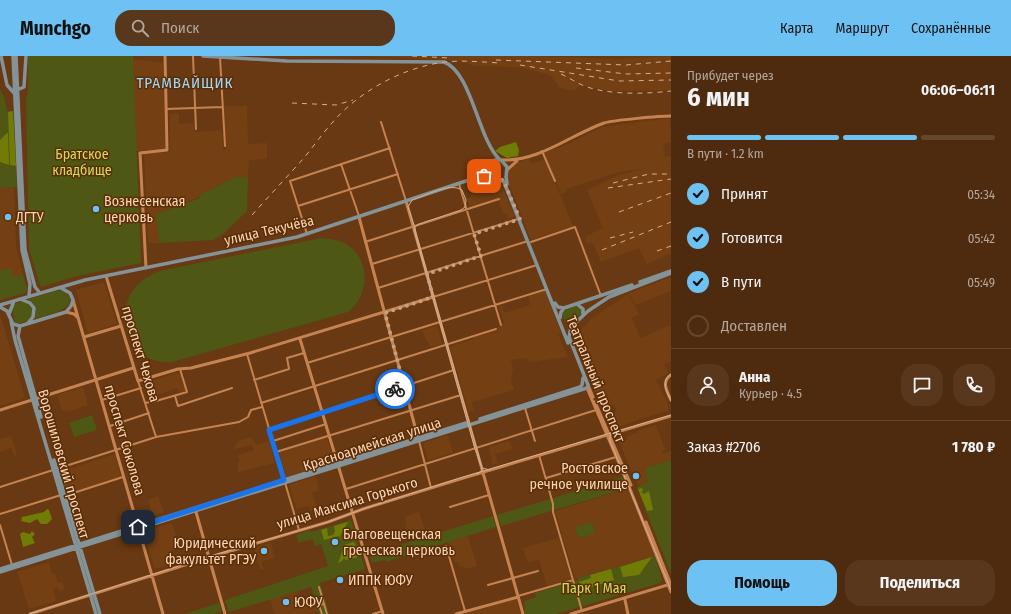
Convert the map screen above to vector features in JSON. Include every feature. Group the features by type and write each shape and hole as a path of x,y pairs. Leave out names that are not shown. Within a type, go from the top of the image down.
{"main road":[{"path":"1,56 7,84 14,90 23,89 25,85 26,56"},
{"path":"13,56 22,250 30,284 29,296"},
{"path":"16,56 14,90 25,250 35,287 40,293"},
{"path":"146,268 141,152 167,150 165,56"},
{"path":"203,56 284,61 441,62 449,64 460,78 491,150 506,165 506,171"},
{"path":"284,61 290,56 298,60"},
{"path":"490,165 495,160 517,160 542,151 569,141 605,123 671,116"},
{"path":"491,150 490,165 493,176 502,176 517,160"},
{"name":"улица Текучёва","path":"478,177 490,165"},
{"name":"Театральный проспект","path":"506,171 506,182 556,305 564,308"},
{"name":"улица Текучёва","path":"19,299 106,276 307,234 478,177 493,176"},
{"name":"Театральный проспект","path":"498,177 504,182 530,241 538,265 583,378 588,386 596,410 608,435 670,585"},
{"path":"406,201 523,614"},
{"path":"359,217 418,439"},
{"path":"671,272 615,294 584,314 573,325 566,325 560,320 561,313 564,308 671,272"},
{"name":"проспект Чехова","path":"106,276 138,381"},
{"path":"60,287 69,291 73,300 71,306 66,312"},
{"path":"138,381 300,339 433,297"},
{"path":"27,324 34,317 34,308 30,303 19,299 0,306 9,314 11,321 15,326 20,326 27,324 66,312 74,314 78,318"},
{"name":"проспект Соколова","path":"73,300 163,614"},
{"path":"9,314 14,301"},
{"path":"577,304 582,308 584,314"},
{"name":"Ворошиловский проспект","path":"11,321 35,399"},
{"name":"Театральный проспект","path":"573,325 569,331 569,337 670,585 671,592"},
{"name":"Ворошиловский проспект","path":"20,326 18,336 55,470 92,595 96,614"},
{"path":"84,337 121,326"},
{"path":"300,339 383,612"},
{"path":"0,410 133,368"},
{"path":"670,376 665,384 671,400"},
{"name":"Красноармейская улица","path":"138,528 196,512 338,464 580,387 582,385 583,378"},
{"name":"Красноармейская улица","path":"469,423 525,407 588,386"},
{"name":"улица Максима Горького","path":"30,614 209,557 328,522 431,488 671,416"},
{"name":"Красноармейская улица","path":"0,571 285,482"},
{"path":"196,512 225,614"},
{"name":"Красноармейская улица","path":"0,571 12,565 78,547"},
{"path":"578,614 670,585"},
{"path":"571,614 670,585"},
{"name":"Ворошиловский проспект","path":"92,595 100,614"},
{"path":"456,614 518,596"},
{"path":"625,600 628,614"}],"street":[{"path":"193,56 196,129"},
{"path":"220,57 225,146"},
{"path":"166,109 222,107"},
{"path":"382,122 406,201"},
{"path":"307,234 290,181 390,148"},
{"path":"542,151 555,181"},
{"path":"341,164 359,217"},
{"path":"298,206 398,174"},
{"path":"458,184 501,325"},
{"path":"365,242 498,199"},
{"path":"372,264 420,251 520,219"},
{"path":"378,288 574,227 601,296"},
{"path":"433,297 538,265"},
{"path":"307,363 548,288"},
{"path":"261,403 496,329"},
{"path":"254,380 289,369 287,358 304,353"},
{"path":"246,354 299,530"},
{"path":"145,403 175,396 188,391 180,369"},
{"path":"269,430 454,370"},
{"name":"проспект Чехова","path":"138,381 156,437"},
{"path":"102,400 141,388"},
{"path":"175,396 178,406 232,388"},
{"path":"276,452 461,394"},
{"path":"0,487 156,437 239,422 248,418 251,410 262,407"},
{"path":"525,407 535,441"},
{"path":"346,489 424,463 476,449 596,410"},
{"path":"110,426 149,414"},
{"path":"273,441 326,424"},
{"path":"418,439 431,488"},
{"path":"539,455 582,611"},
{"path":"546,478 616,457"},
{"path":"0,514 124,477"},
{"path":"450,507 489,495"},
{"path":"0,525 12,565"},
{"path":"0,540 4,539"},
{"path":"446,546 465,612"},
{"path":"488,584 538,571"},
{"path":"518,596 573,580"},
{"path":"319,587 327,614"},
{"path":"322,596 319,605 322,614"},
{"path":"319,605 324,604"},
{"path":"373,614 383,612"}],"shaded area":[{"path":"364,56 537,56 617,59 671,56 671,90 610,91 580,85 574,91 557,87 558,85 550,75 520,67 475,66 460,61"},
{"path":"133,59 163,63 165,149 136,151"},
{"path":"224,106 247,106 248,144 267,143 267,159 249,160 248,177 236,177 199,195 200,197 156,214 159,243 148,243 144,153 170,152 170,114 179,113 179,124 194,123 195,132 222,130 223,150 226,150"},
{"path":"670,118 671,142 663,145 665,156 671,157 671,253 647,264 639,248 601,262 593,243 587,243 585,237 603,228 587,190 619,175 647,168 619,172 566,189 567,192 561,194 544,153 568,144 602,127"},
{"path":"529,158 532,164 545,159 573,226 531,240 506,176 509,166"},
{"path":"490,179 499,181 515,216 508,219 507,213 503,214 498,199 470,208 467,198 471,197 470,193 476,191 474,184"},
{"name":"ДГТУ","path":"14,187 16,246 27,289 25,293 0,300 0,188"},
{"path":"671,277 671,291 636,305 630,296 629,293"},
{"path":"104,282 117,324 88,333 76,290"},
{"path":"546,291 561,333 558,334 568,357 529,362 527,358 511,360 513,369 511,381 514,390 472,402 474,411 469,412 450,347 474,339 474,337 498,331 497,327 504,324 499,306 502,305 504,313 530,305 528,296"},
{"path":"628,294 639,314 631,318 641,338 667,326 671,326 671,361 664,364 668,373 656,380 666,399 669,410 611,429 606,417 617,411 614,404 607,408 600,405 573,338 592,318"},
{"path":"0,314 25,398 0,406"},
{"path":"437,326 442,344 430,347 422,330"},
{"path":"181,372 187,391 179,393 177,388 148,398 145,389 150,388 149,385 144,386 143,383"},
{"path":"83,387 88,405 68,412 67,410 62,411 57,395"},
{"path":"656,425 665,450 662,451 663,453 671,451 671,460 645,468 648,482 638,486 619,442 627,439 627,436 638,433 637,431"},
{"path":"448,435 453,453 428,460 423,443"},
{"path":"11,436 17,455 15,456 11,448 0,452 0,439"},
{"path":"251,437 256,445 269,441 275,463 238,472 238,462 240,461 238,455 254,450 252,445 234,449 238,441"},
{"path":"327,437 334,462 286,477 279,452"},
{"path":"509,441 513,449 495,454 498,463 492,465 489,447"},
{"path":"115,454 121,477 66,494 60,472"},
{"path":"316,476 319,490 312,493 318,512 311,511 309,506 296,509 289,485"},
{"path":"629,488 655,556 575,579 555,511"},
{"path":"158,496 164,512 153,516 148,500"},
{"path":"419,512 425,530 407,532 405,517"},
{"path":"172,523 180,548 171,551 175,563 155,569 143,531"},
{"path":"468,536 477,566 467,569 465,567 460,567 458,562 455,563 448,542"},
{"path":"559,538 571,578 547,586 539,559 528,563 523,548"},
{"name":"Юридический факультет РГЭУ","path":"271,543 275,558 261,562 264,569 260,569 254,548"},
{"path":"49,562 52,574 55,573 58,583 62,581 65,590 59,591 58,587 53,589 56,601 29,609 17,572"},
{"name":"ЮФУ","path":"298,591 302,605 316,601 319,611 308,614 275,614 270,599"},
{"path":"516,599 521,614 464,614 489,607"}],"green space":[{"name":"Братское кладбище","path":"28,56 133,56 141,263 77,276 41,287 29,249 26,99 28,92"},
{"path":"0,89 4,96 7,111 13,111 17,187 0,188"},
{"path":"13,111 16,166 10,165 8,112"},
{"path":"7,133 9,165 0,162 0,140"},
{"path":"516,142 519,150 518,156 507,158 495,151 500,147"},
{"path":"236,177 248,177 247,211 223,234 213,240 159,243 156,214 200,198 199,195"},
{"path":"321,238 345,243 361,260 364,269 363,288 355,305 348,312 172,362 154,360 141,352 131,340 126,324 126,308 132,292 144,279 164,270"},
{"path":"11,268 14,277 23,274 27,289 25,293 0,300 0,271"},
{"path":"59,290 66,292 68,296 70,302 67,306 57,312 33,319 35,310 26,300"},
{"path":"21,302 29,304 32,309 32,317 27,321 18,324 15,322 12,309 15,304"},
{"path":"576,306 582,309 582,313 571,323 565,323 563,311"},
{"path":"92,415 97,430 74,437 69,423"},
{"path":"671,460 671,574 637,488 638,486 648,482 645,468"},
{"path":"622,477 628,488 501,526 497,515"},
{"path":"642,488 643,491 641,492 644,494 649,491 653,510 647,511 638,489"},
{"path":"47,509 49,510 52,519 47,524 41,524 37,519 30,523 21,521 22,517 44,512"},
{"path":"493,516 496,527 386,562 385,560 372,563 370,556 393,549 393,547"},
{"path":"351,520 365,569 320,583 329,614 319,614 311,587 229,612 225,600 328,566 321,544 315,546 313,539 299,543 296,535"},
{"path":"348,522 340,536 341,540 339,536 324,540 321,530 327,528 328,536 333,535 335,531 334,526"},
{"path":"592,522 595,533 579,538 575,527"},
{"path":"32,531 35,534 32,537 35,543 23,547 20,534 23,532 30,534"},
{"path":"354,542 357,552 356,555 358,557 346,560 344,558 338,563 344,546 353,551 350,549 352,546 350,548 344,545"},
{"name":"Парк 1 Мая","path":"655,556 662,579 660,583 556,614 525,614 524,601 536,597 535,593 578,580 578,578"},
{"path":"652,557 639,575 623,577 620,567"},
{"path":"611,569 614,580 582,590 579,582 591,578 590,575"},
{"path":"219,603 222,611 213,614 184,614"}],"tram line":[{"path":"477,474 481,471 482,469 482,467 482,466 415,228 408,207 412,200 444,189 457,188 462,190 466,200 465,207 461,210 419,224 415,227 414,228 414,230 475,449 481,466 482,468 490,470"},
{"path":"671,374 665,383 665,387 671,401"},
{"path":"29,614 207,557 328,522 363,509 460,478 671,415"},
{"path":"613,433 610,435 610,441 671,590"}],"railway":[{"path":"412,56 450,58"},
{"path":"496,60 626,65 671,61"},
{"path":"252,215 303,159 328,127 343,111 383,82 414,69 445,62 472,61 500,63"},
{"path":"520,65 619,81 671,80"},
{"path":"576,68 626,74 671,73"},
{"path":"561,74 584,86 597,90 618,93 650,93 671,91"},
{"path":"292,103 336,105 353,100"},
{"path":"613,183 649,174 671,174"},
{"path":"608,188 671,179"},
{"path":"619,212 671,193"},
{"path":"602,250 671,222"},
{"path":"610,238 633,232"},
{"path":"657,251 671,246"}],"way so far":[{"path":"395,389 404,386 385,313 433,297 427,274 481,256 474,234 520,219 503,180 498,177 484,176"}],"place":[{"name":"Вознесенская церковь","path":"96,209"},
{"name":"ДГТУ","path":"8,217"},
{"name":"Ростовское речное училище","path":"636,476"},
{"name":"Благовещенская греческая церковь","path":"335,542"},
{"name":"Юридический факультет РГЭУ","path":"264,551"},
{"name":"ИППК ЮФУ","path":"340,580"},
{"name":"ЮФУ","path":"286,602"}],"district":[{"name":"ТРАМВАЙЩИК","path":"185,83"}],"route":[{"path":"138,527 284,480 269,430 395,389"}]}
